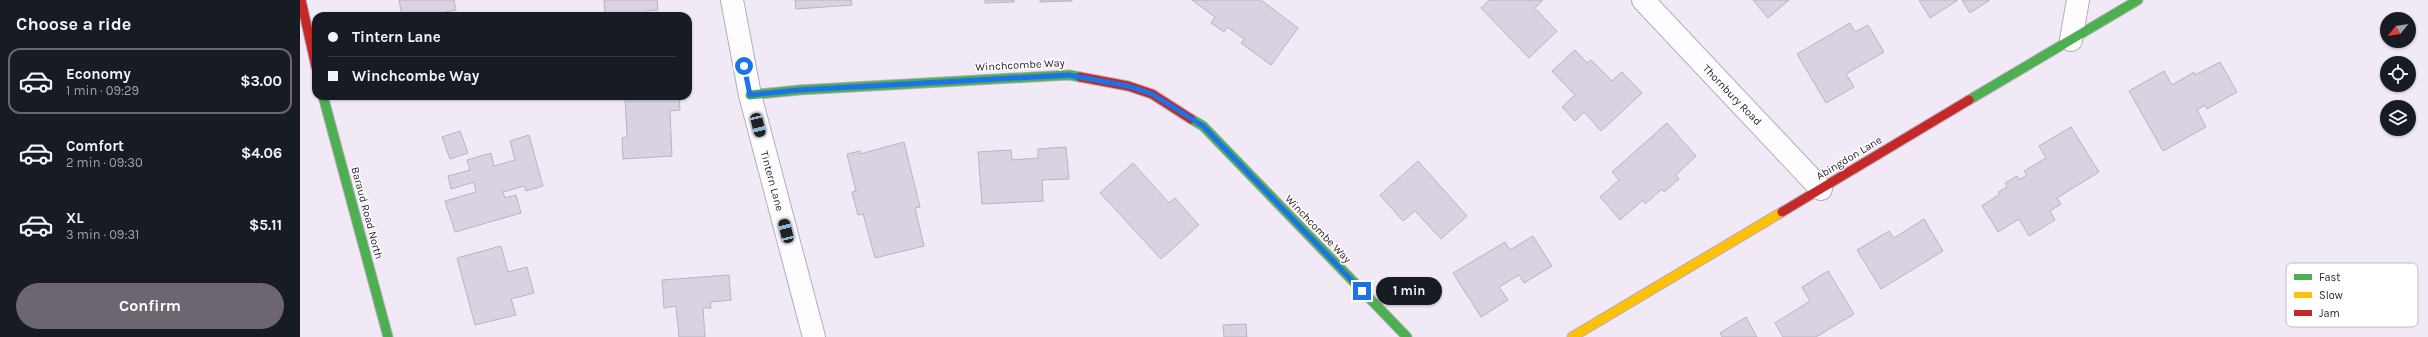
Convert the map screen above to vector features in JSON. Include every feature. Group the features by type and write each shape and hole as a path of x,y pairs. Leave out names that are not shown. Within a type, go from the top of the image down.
{"street":[{"path":"301,0 312,49"},
{"name":"Tintern Lane","path":"732,0 750,95 814,337"},
{"name":"Thornbury Road","path":"1643,0 1821,189"},
{"path":"2071,40 2078,0"},
{"name":"Abingdon Lane","path":"1572,337 2138,0"},
{"name":"Winchcombe Way","path":"750,95 799,90 1069,75 1128,86 1152,94 1203,126 1407,337"},
{"name":"Baraud Road North","path":"324,100 388,337"}],"building":[{"path":"399,0 454,0 456,10 446,12 401,12"},
{"path":"604,0 657,0 658,10 647,12 605,12"},
{"path":"795,0 851,0 852,5 796,9"},
{"path":"985,0 1014,0 1014,2 985,3"},
{"path":"1040,0 1072,0 1072,1 1040,2"},
{"path":"1192,0 1261,0 1298,28 1271,65 1241,43 1244,39 1227,27 1224,32 1211,23 1215,17"},
{"path":"1489,0 1543,0 1535,8 1557,31 1529,58 1481,8"},
{"path":"1753,0 1789,0 1768,18"},
{"path":"1919,0 1958,0 1930,18"},
{"path":"1962,0 1990,0 1970,13"},
{"path":"1850,23 1855,32 1868,25 1884,52 1846,74 1854,87 1826,103 1797,54"},
{"path":"1575,50 1587,63 1591,60 1612,81 1622,72 1642,93 1601,131 1584,112 1575,121 1562,107 1575,95 1552,71"},
{"path":"2220,62 2237,92 2207,109 2205,105 2197,110 2206,127 2163,151 2129,91 2164,71 2172,85 2194,72 2195,75"},
{"path":"625,100 679,100 680,110 670,111 672,156 623,159 622,138 627,137"},
{"path":"1667,123 1696,156 1676,175 1679,179 1664,192 1662,189 1645,204 1643,200 1620,220 1600,197 1619,180 1612,172"},
{"path":"2071,127 2099,172 2057,198 2061,204 2050,211 2055,220 2029,236 2019,219 1998,232 1982,206 2000,194 1998,192 2007,187 2005,183 2017,176 2019,180 2027,175 2024,171 2046,158 2039,146"},
{"path":"460,131 468,153 450,159 442,137"},
{"path":"529,135 543,186 526,191 524,186 503,192 505,198 516,195 521,213 455,232 445,201 476,192 474,182 451,189 448,176 470,170 467,160 491,153 494,166 515,160 510,141"},
{"path":"904,142 920,207 915,208 924,246 875,258 863,214 858,215 852,192 856,191 847,154 860,151 860,154"},
{"path":"1066,147 1069,179 1042,180 1043,201 982,204 978,152 1011,150 1012,160 1038,158 1038,149"},
{"path":"1418,161 1467,216 1441,239 1415,211 1403,221 1380,195"},
{"path":"1133,163 1169,203 1175,198 1199,225 1161,259 1100,193"},
{"path":"1924,219 1943,251 1881,289 1857,250 1889,231 1894,238"},
{"path":"1533,236 1552,266 1524,283 1519,275 1499,287 1508,300 1481,317 1453,273 1505,242 1510,250"},
{"path":"501,246 508,272 527,267 534,293 511,299 516,315 475,325 457,258"},
{"path":"1828,271 1854,314 1816,337 1783,337 1775,323 1810,301 1802,287"},
{"path":"729,275 731,300 710,302 711,308 703,308 705,337 679,337 676,306 664,308 662,280"},
{"path":"1746,317 1757,337 1722,337 1720,333"},
{"path":"1246,324 1247,337 1224,337 1223,325"}],"traffic: fast":[{"path":"1969,100 2138,0"},
{"path":"750,95 799,90 1069,75 1080,77"},
{"path":"324,100 388,337"},
{"path":"1191,119 1203,126 1407,337"}],"traffic: slow":[{"path":"1572,337 1782,212"}],"traffic: jam":[{"path":"301,0 312,49"},
{"path":"1080,77 1128,86 1152,94 1191,119"},
{"path":"1782,212 1969,100"}],"route":[{"path":"744,66 750,95 799,90 1069,75 1128,86 1152,94 1175,107 1203,126 1308,237 1362,291"}]}
